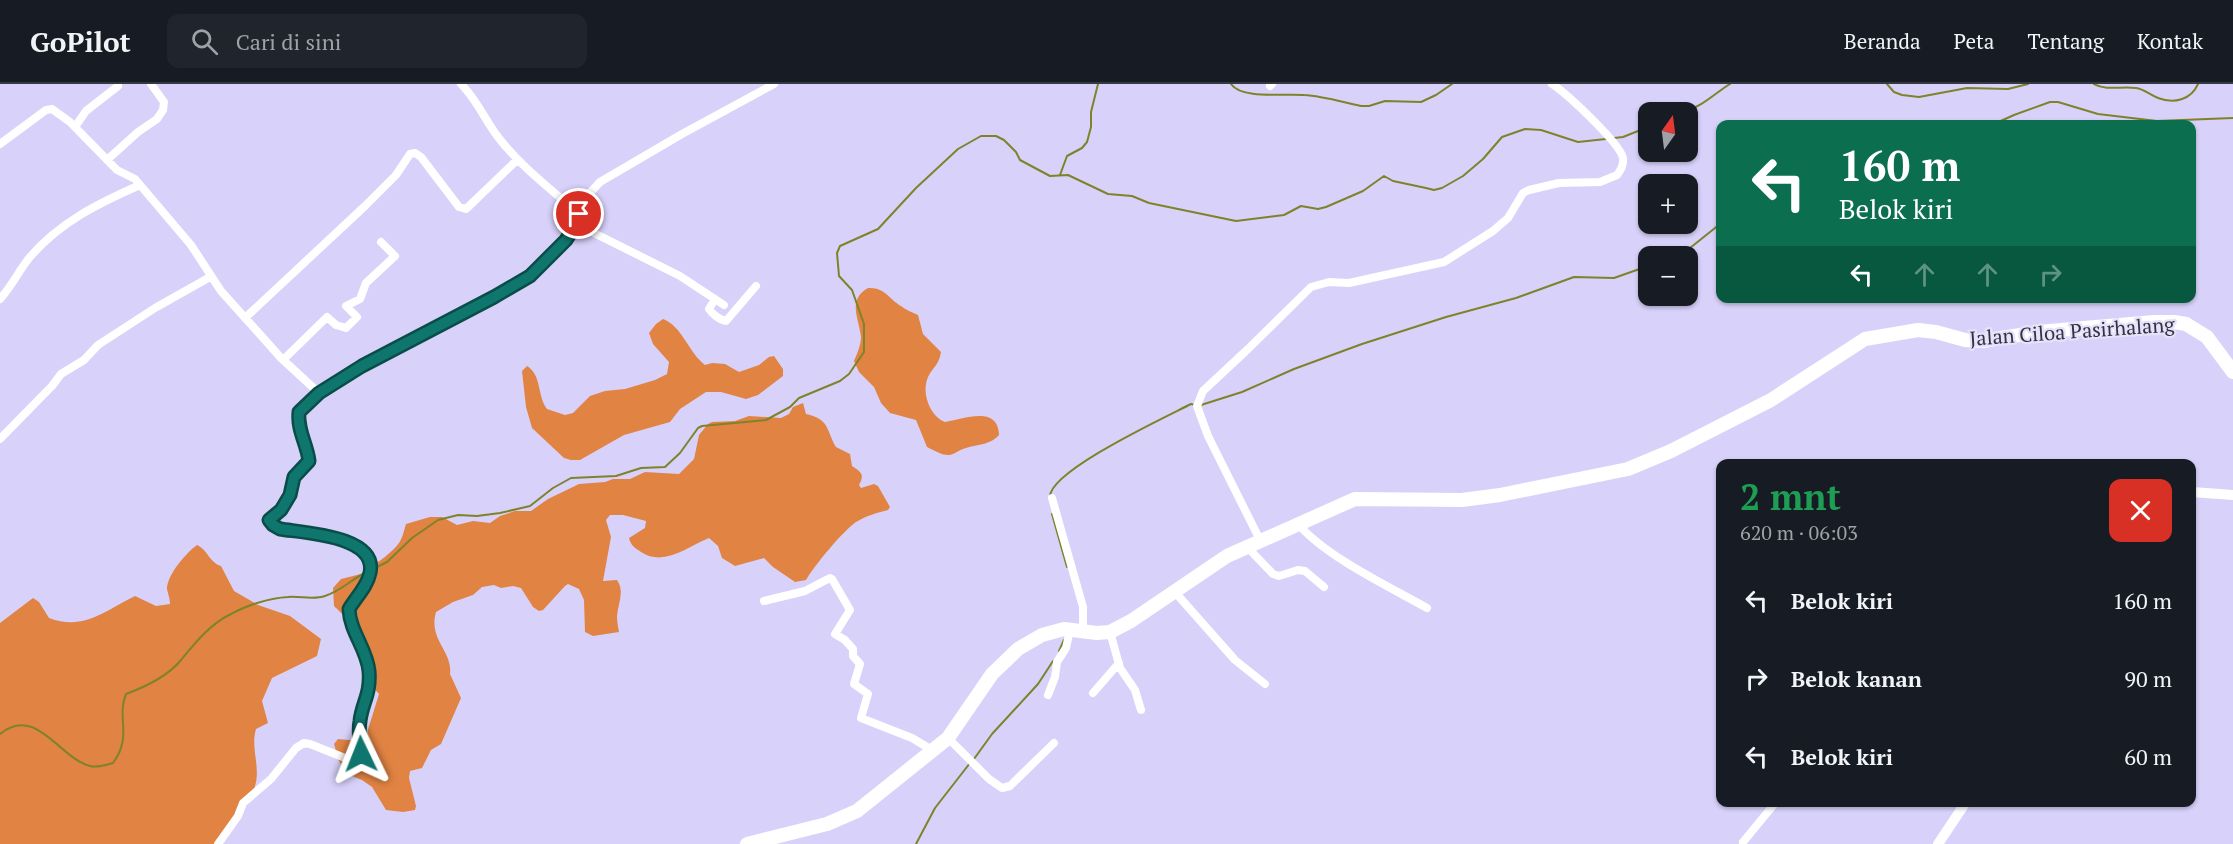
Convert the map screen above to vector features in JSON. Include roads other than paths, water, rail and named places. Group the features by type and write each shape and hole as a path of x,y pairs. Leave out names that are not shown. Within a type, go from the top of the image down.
{"main road":[{"name":"Jalan Ciloa Pasirhalang","path":"747,844 827,824 853,814 948,738 992,674 1018,649 1050,632 1110,632 1131,621 1227,556 1331,508 1362,498 1462,500 1500,495 1628,469 1732,421 1770,400 1865,339 1878,336 1926,331 1965,340 1983,341 2038,332 2174,322 2186,324 2207,337 2233,372"}],"street":[{"path":"107,160 138,132 157,119 163,110 164,102 151,84"},
{"path":"461,84 472,95 496,135 517,160 579,214"},
{"path":"218,844 238,816 243,803 271,779 296,748 304,743 310,744 350,760 361,754 360,720 369,694 369,671 355,634 349,609 367,581 371,562 367,553 351,542 280,529 269,520 281,510 290,495 294,477 309,461 299,430 298,415 304,406 319,393 362,366 530,276 566,240 576,224 587,196 600,182 774,84"},
{"path":"1261,542 1205,427 1197,406 1201,392 1311,287 1329,282 1349,283 1444,262 1493,231 1508,218 1523,193 1529,190 1559,183 1600,182 1617,176 1623,165 1623,156 1615,144 1589,116 1552,84"},
{"path":"75,128 86,111 118,86"},
{"path":"0,144 49,109 56,112 117,170 135,179 191,245 210,277 245,318 283,360 319,393"},
{"path":"245,318 365,206 396,175 410,154 415,153 421,158 459,207 466,209 517,160"},
{"path":"0,299 28,259 58,230 95,206 140,185"},
{"path":"576,224 680,276 724,305"},
{"path":"283,360 327,317 336,326 346,328 357,317 346,306 360,299 366,283 395,256 381,242"},
{"path":"0,439 61,374 84,360 98,345 155,308 210,277"},
{"path":"715,299 709,309 710,312 726,321 756,286"},
{"path":"2196,492 2233,495"},
{"path":"1048,695 1055,677 1057,662 1077,631 1083,607 1052,498"},
{"path":"1297,523 1313,540 1346,562 1427,608"},
{"path":"1248,548 1273,574 1279,576 1298,570 1305,572 1324,587"},
{"path":"764,601 805,591 832,579 850,610 835,634 853,649 853,656 860,664 854,684 868,694 861,718 912,738 932,750"},
{"path":"1174,591 1234,660 1265,684"},
{"path":"1110,632 1121,670 1135,690 1141,710"},
{"path":"1093,693 1119,663"},
{"path":"948,738 989,779 1002,788 1010,786 1054,743"},
{"path":"1744,843 1772,807"},
{"path":"1938,844 1963,807"}],"waterway":[{"path":"1060,175 1067,156 1082,148 1087,142 1098,84"},
{"path":"1231,84 1237,89 1254,94 1311,96 1361,106 1385,101 1421,102 1452,84"},
{"path":"1698,106 1730,84"},
{"path":"1887,84 1894,92 1919,97 1967,88 2008,89 2028,84"},
{"path":"2094,84 2104,87 2139,89 2170,101 2191,94 2198,84"},
{"path":"2003,120 2050,102 2058,102 2098,114 2149,120"},
{"path":"2182,120 2233,118"},
{"path":"373,569 387,562 412,538 438,520 458,515 477,516 500,513 530,506 553,488 571,478 616,476 641,468 665,467 702,426 766,420 790,407 799,398 840,381 849,374 864,352 864,324 852,290 839,276 837,253 840,246 878,229 916,188 958,149 981,136 996,136 1004,140 1016,152 1020,160 1050,176 1068,175 1108,194 1132,196 1149,203 1236,221 1284,215 1301,206 1318,209 1326,207 1363,191 1384,176 1393,181 1434,190 1442,188 1463,176 1483,159 1502,137 1525,129 1541,130 1578,142 1606,139"},
{"path":"1614,138 1638,131"},
{"path":"1692,246 1716,227"},
{"path":"1201,405 1242,392 1294,369 1362,344 1446,317 1516,298 1574,277 1614,278 1638,270"},
{"path":"1050,497 1055,486 1068,473 1088,460 1158,420 1191,404 1195,405"},
{"path":"1052,514 1067,567"},
{"path":"0,734 13,726 25,725 36,729 68,754 90,766 113,763 122,744 123,703 126,694 170,671 216,623 237,611 266,600 325,596 368,571"},
{"path":"1059,651 1064,640"},
{"path":"974,759 992,734 1038,684 1053,661"},
{"path":"916,844 935,808 970,763"}]}
